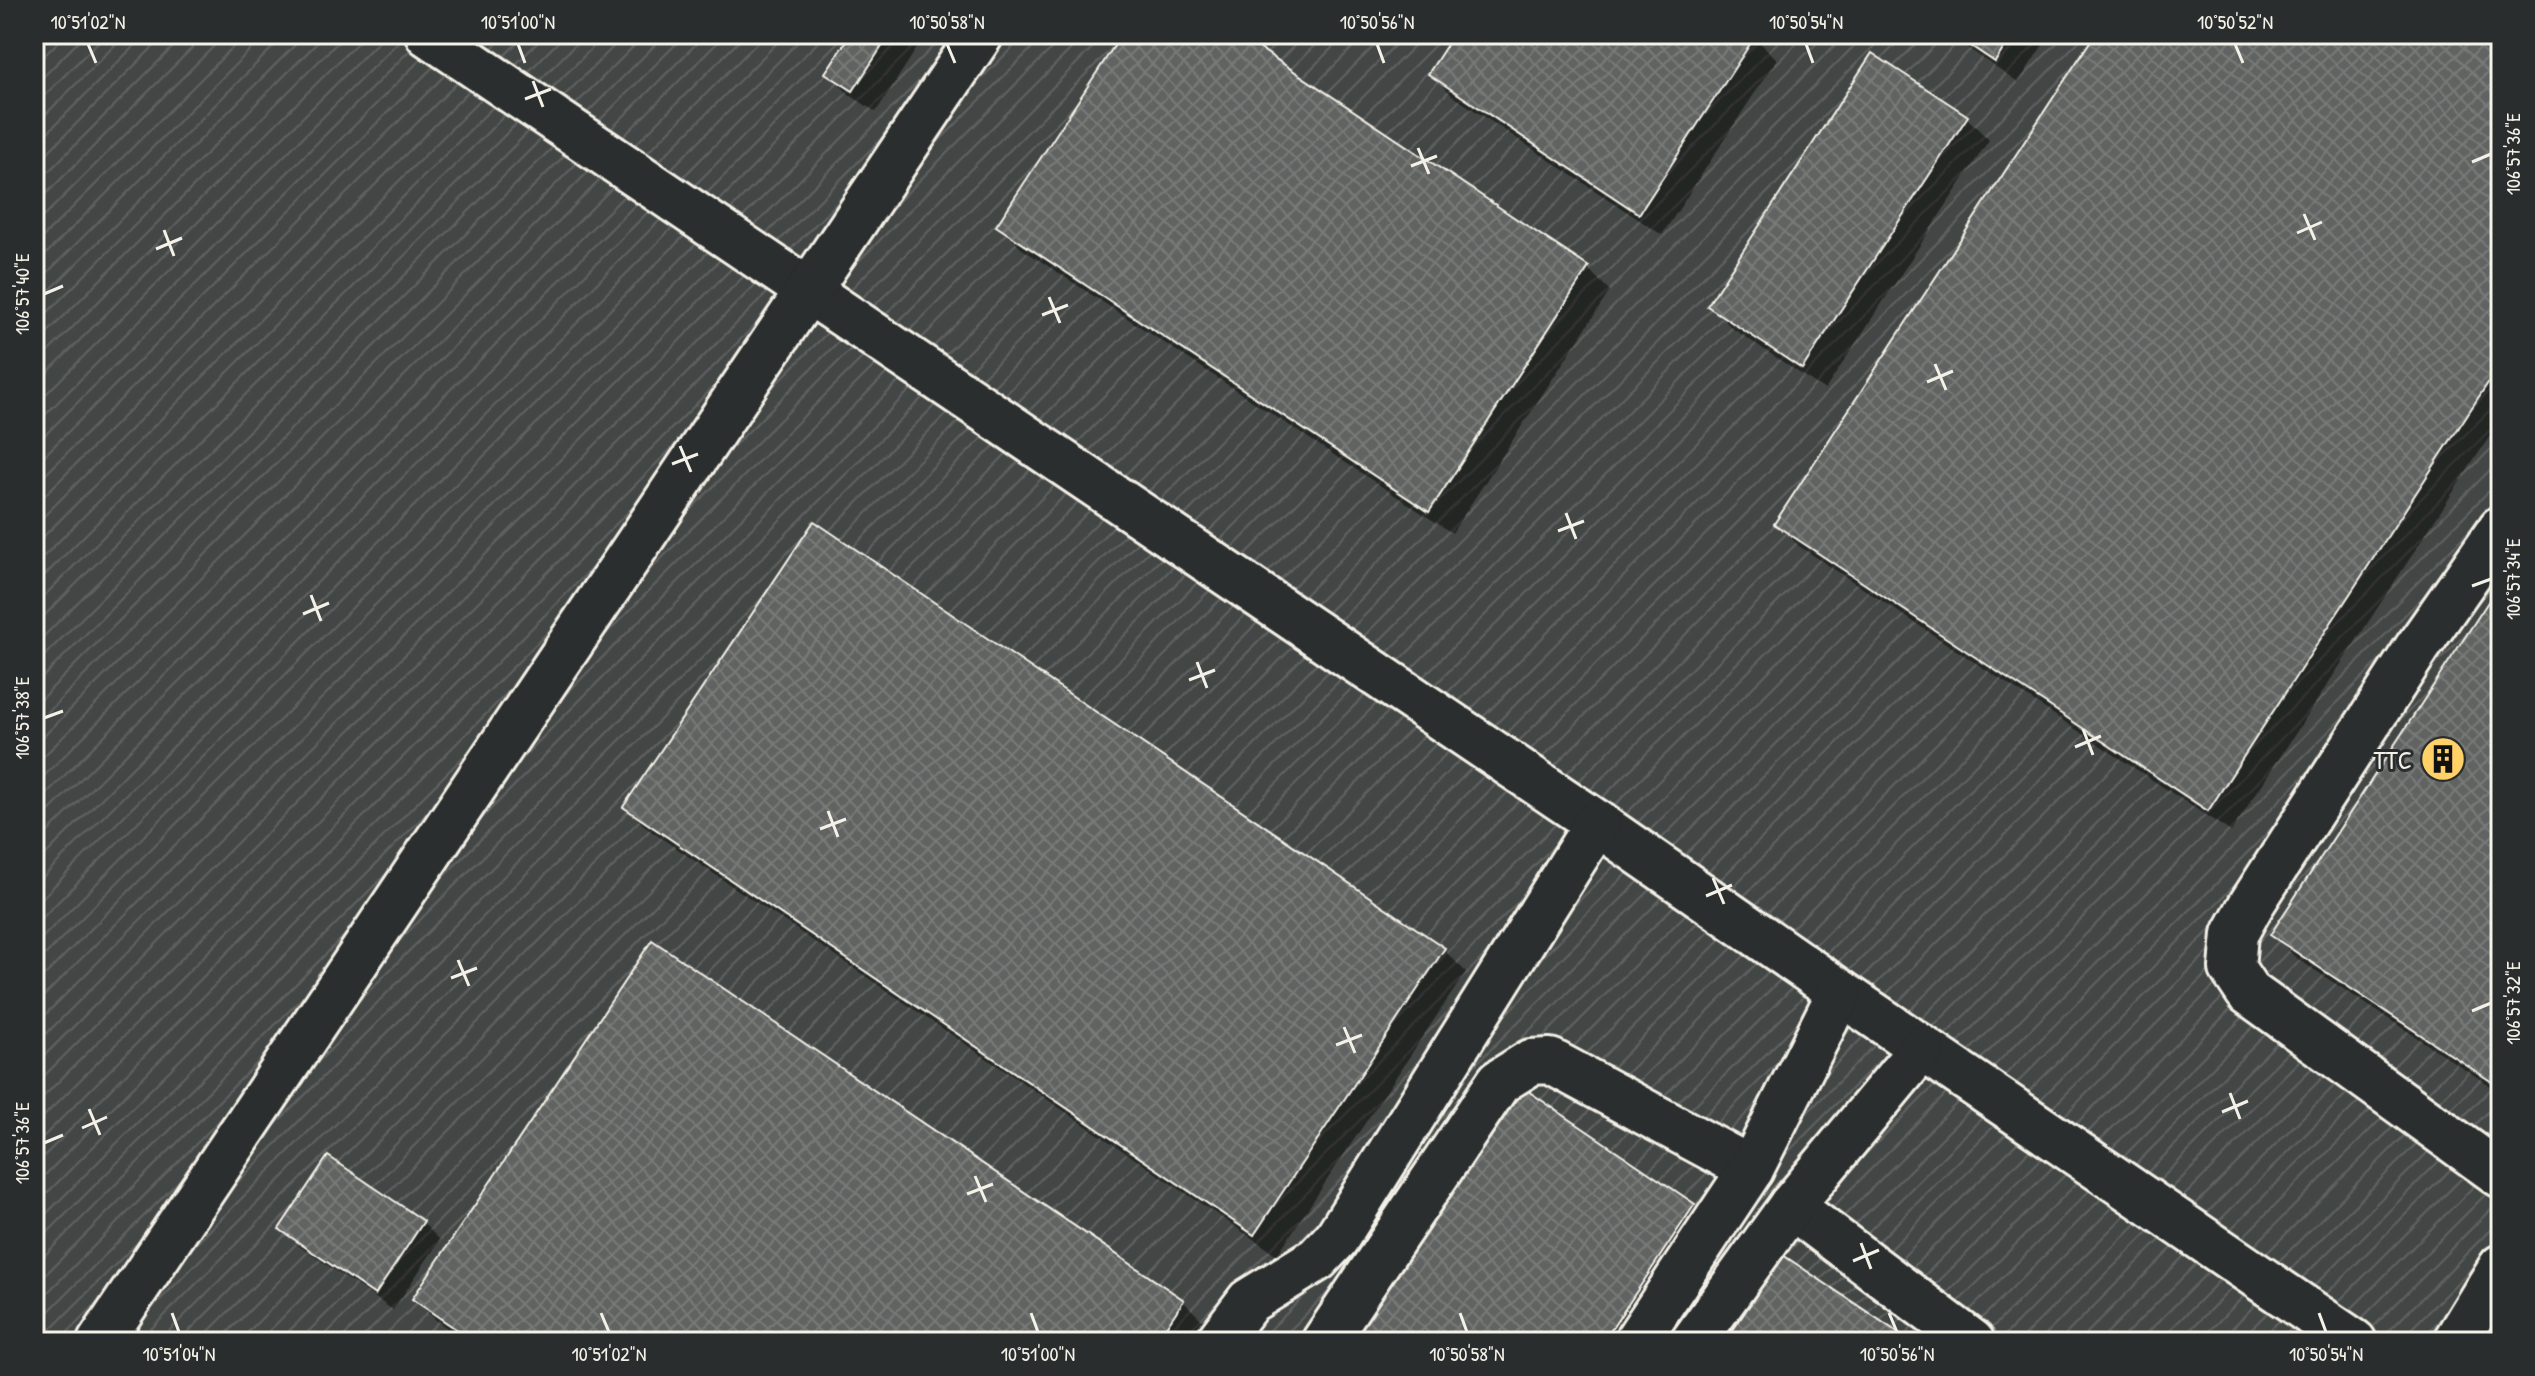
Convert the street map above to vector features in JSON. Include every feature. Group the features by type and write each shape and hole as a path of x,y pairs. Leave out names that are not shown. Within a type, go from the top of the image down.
{"street":[{"path":"428,34 1597,823 2354,1342"},
{"path":"100,1342 981,34"},
{"path":"2501,528 2417,648 2251,905 2235,934 2232,968 2248,992 2501,1175"},
{"path":"1218,1342 1249,1301 1317,1259 1336,1239 1597,823"},
{"path":"1636,1342 1751,1169 1840,992"},
{"path":"1693,1342 1791,1206 1922,1048"},
{"path":"1324,1342 1499,1082 1531,1062 1550,1061 1751,1169"},
{"path":"1791,1206 1972,1342"},
{"path":"2455,1342 2501,1267"}],"shaded area":[{"path":"34,34 2501,34 2501,1342 34,1342"}],"building":[{"path":"851,34 890,34 853,91 825,73"},
{"path":"1122,34 1238,34 1589,267 1429,512 996,226"},
{"path":"1454,34 1756,35 1639,214 1428,74"},
{"path":"1953,34 2013,34 1995,62"},
{"path":"2095,34 2501,34 2501,363 2208,811 1774,524"},
{"path":"1872,53 1968,116 1802,369 1707,306"},
{"path":"814,521 1445,948 1254,1235 623,807"},
{"name":"TTC","path":"2501,582 2501,1088 2270,935"},
{"path":"652,940 1184,1300 1156,1342 475,1342 412,1299"},
{"path":"1522,1087 1695,1204 1603,1342 1351,1342"},
{"path":"328,1156 424,1221 375,1295 279,1229"},
{"path":"1783,1255 1912,1342 1725,1342"}],"place":[{"name":"TTC","path":"2443,759"}]}
